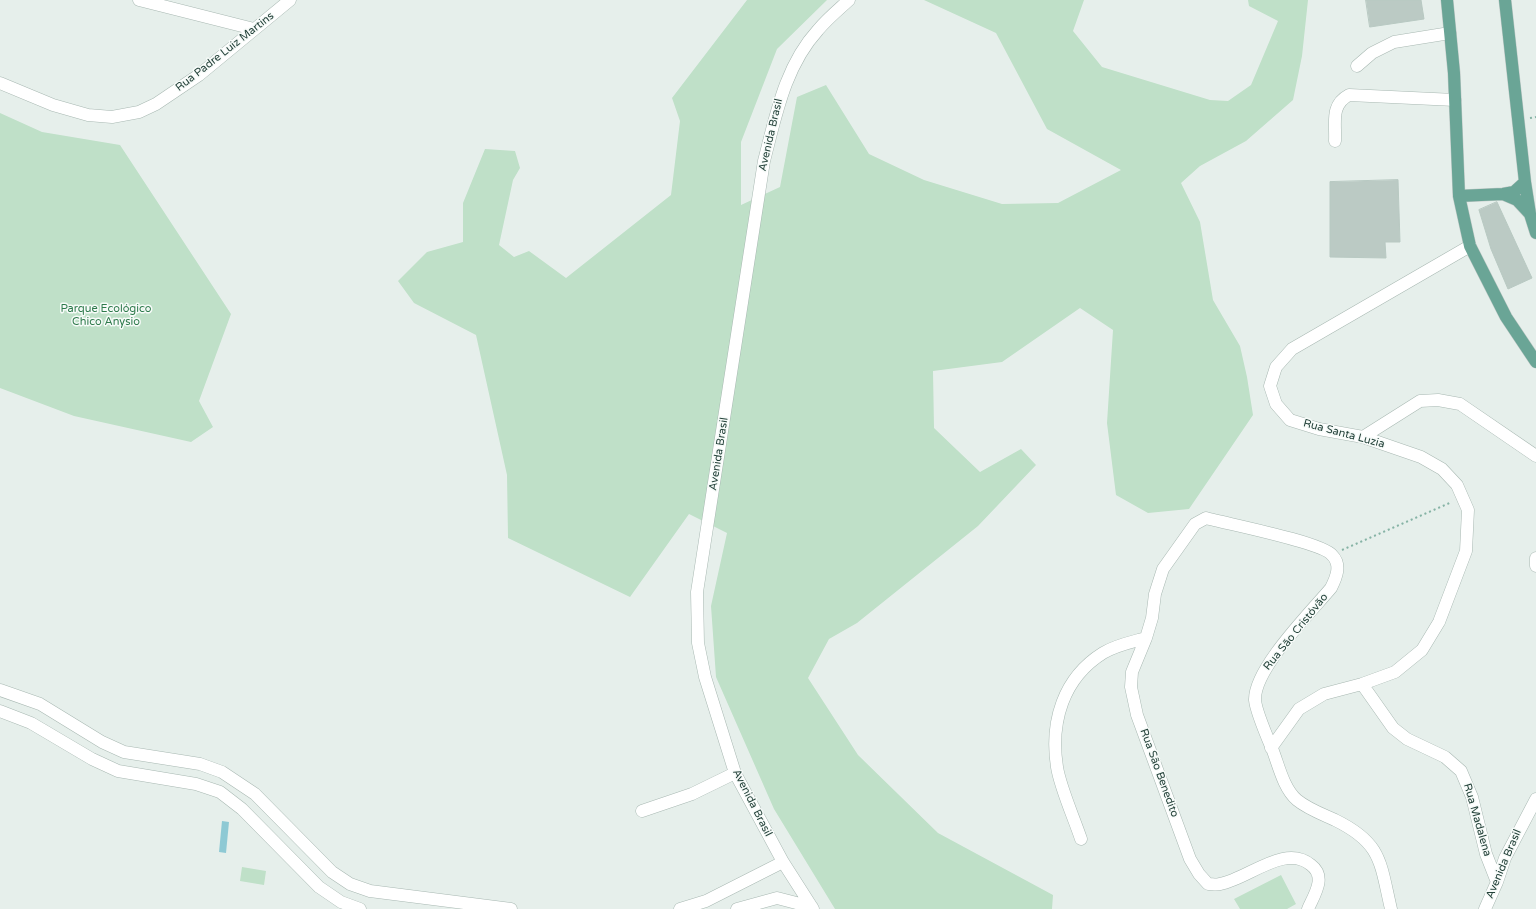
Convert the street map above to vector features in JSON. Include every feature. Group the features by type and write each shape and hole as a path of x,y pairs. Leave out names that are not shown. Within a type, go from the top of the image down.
{"main road":[{"path":"1447,0 1454,73 1459,196 1470,246 1506,317 1536,362"},
{"path":"1505,0 1525,182 1530,214 1536,233"},
{"path":"1459,196 1514,192 1525,182"},
{"path":"1503,194 1517,200 1530,214"}],"street":[{"path":"139,0 254,29"},
{"name":"Rua Padre Luiz Martins","path":"0,83 53,105 88,115 112,117 139,112 156,104 199,75 290,0"},
{"name":"Avenida Brasil","path":"813,908 783,862 735,773 705,677 699,650 697,592 764,161 779,100 799,56 817,30 849,0"},
{"path":"1357,66 1372,53 1394,42 1450,33"},
{"path":"1336,141 1336,107 1340,101 1349,95 1455,100"},
{"name":"Rua Santa Luzia","path":"1272,748 1298,709 1324,694 1362,684 1395,672 1422,650 1439,622 1466,551 1468,510 1457,486 1442,469 1426,460 1363,437 1319,429 1290,420 1276,404 1270,386 1276,367 1292,349 1470,246"},
{"path":"1363,437 1420,401 1438,400 1460,404 1536,456"},
{"name":"Rua São Benedito","path":"1308,909 1316,893 1319,882 1318,874 1307,861 1298,858 1280,859 1240,877 1220,884 1208,884 1199,874 1188,851 1137,715 1131,687 1132,672 1146,638 1152,618 1155,594 1163,569 1195,524 1206,518 1279,535 1324,548 1332,554"},
{"name":"Rua São Cristóvão","path":"1332,554 1337,562 1338,574 1331,588 1268,663 1258,682 1255,700 1287,786 1296,799 1310,808 1353,829 1370,842 1377,855 1382,870 1391,909"},
{"path":"1536,558 1536,566"},
{"path":"1081,839 1057,768 1054,735 1058,712 1068,687 1085,668 1103,652 1146,638"},
{"name":"Rua Madalena","path":"1362,684 1393,728 1407,739 1445,757 1461,771 1472,797 1486,854 1497,882"},
{"path":"0,690 40,704 102,742 124,752 200,764 222,772 255,794 332,872 350,884 370,891 467,906 511,909"},
{"path":"0,711 32,723 92,759 118,772 196,784 220,792 242,809 320,887 341,902 360,909"},
{"path":"642,811 692,794 735,773"},
{"name":"Avenida Brasil","path":"1485,909 1497,882 1505,858 1536,799"},
{"path":"680,909 706,901 783,862"},
{"path":"736,909 777,898 813,908"}],"path":[{"path":"1332,554 1463,497"}],"green space":[{"path":"747,0 827,0 777,49 741,142 741,205 780,187 797,97 826,85 869,154 924,180 1002,204 1058,203 1121,170 1047,129 996,33 924,0 1084,0 1073,31 1102,67 1210,100 1228,101 1251,85 1278,21 1249,6 1248,0 1308,0 1302,56 1293,100 1246,141 1200,166 1181,183 1200,222 1213,300 1240,346 1253,415 1189,509 1148,513 1116,495 1107,423 1113,330 1080,308 1002,362 933,371 934,428 980,472 1021,449 1036,465 978,526 857,623 829,639 808,678 858,755 938,833 1053,895 1052,909 835,909 774,809 716,677 711,606 727,533 689,514 630,597 508,538 507,475 476,335 414,303 398,281 427,252 463,242 463,203 485,149 515,151 520,168 513,180 499,245 514,257 529,251 566,278 671,195 680,121 672,98"},
{"name":"Parque Ecológico Chico Anysio","path":"0,113 42,132 120,145 231,314 199,401 213,427 191,442 74,416 0,388"},
{"path":"242,867 266,871 264,885 240,881"},
{"path":"1281,875 1296,904 1287,909 1240,909 1234,899"}],"water":[{"path":"222,821 229,822 226,853 219,852"}],"building":[{"path":"1366,0 1421,0 1424,19 1370,27"},
{"path":"1398,180 1400,242 1385,242 1386,258 1330,257 1330,182"},
{"path":"1497,202 1532,278 1508,289 1491,249 1479,210"}]}
